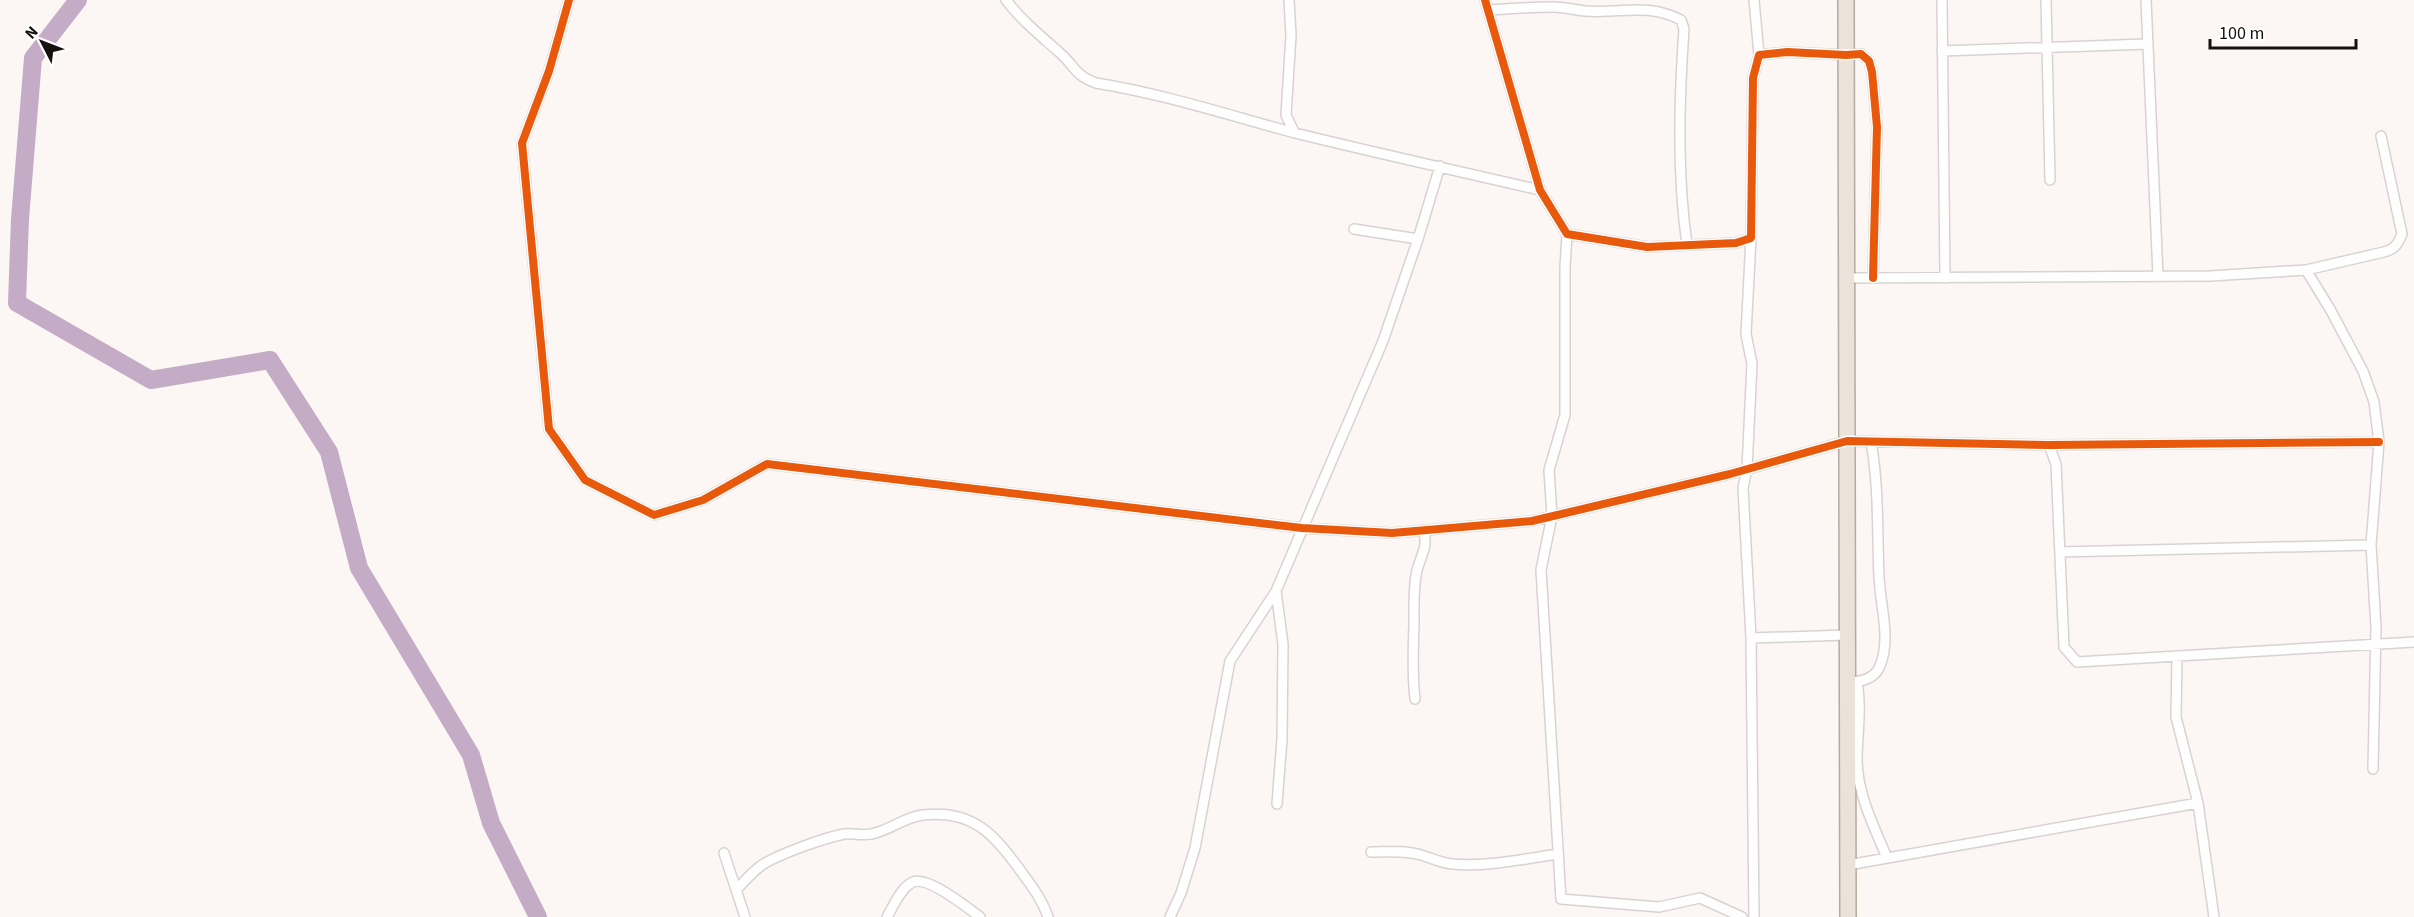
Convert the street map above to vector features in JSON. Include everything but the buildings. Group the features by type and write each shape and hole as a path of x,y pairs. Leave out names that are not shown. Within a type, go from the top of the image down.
{"highway":[{"path":"1846,0 1847,635 1852,682 1848,917"}],"street":[{"path":"569,0 549,71 522,143 549,429 585,480 654,515 703,500 767,464 1302,528 1392,533 1532,521 1747,469 1847,441 2049,445 2379,442"},
{"path":"1006,0 1081,77 1096,83 1197,104 1294,132 1540,190"},
{"path":"1289,0 1292,34 1286,115 1294,132"},
{"path":"1485,0 1540,190 1567,234 1564,268 1565,415 1549,470 1552,516 1541,570 1561,899 1659,907 1700,898 1742,917"},
{"path":"1754,0 1759,55 1753,78 1751,238 1746,334 1752,364 1747,469 1743,489 1751,638 1754,917"},
{"path":"1942,0 1945,278"},
{"path":"2046,0 2050,180"},
{"path":"2146,0 2158,276"},
{"path":"1488,10 1555,7 1604,11 1639,8 1681,20 1684,29 1680,122 1681,195 1687,245"},
{"path":"1942,51 2147,44"},
{"path":"1759,55 1787,52 1846,56 1861,54 1869,61 1877,127 1873,278"},
{"path":"1846,278 2210,276 2306,270 2392,250 2398,244 2402,234 2381,136"},
{"path":"1170,917 1181,893 1195,848 1230,661 1276,591 1383,341 1440,166"},
{"path":"1354,229 1418,239"},
{"path":"1567,234 1647,248 1736,243 1751,238"},
{"path":"2306,270 2336,318 2363,371 2374,402 2379,442 2371,545 2375,644 2373,769"},
{"path":"1871,442 1875,465 1879,580 1885,637 1879,670 1864,681 1852,682 1861,703 1857,761 1863,798 1887,858"},
{"path":"2049,445 2056,464 2064,647 2077,662 2414,642"},
{"path":"1415,699 1412,653 1414,600 1417,573 1426,544 1423,530"},
{"path":"2060,552 2371,545"},
{"path":"1276,591 1283,644 1282,739 1277,804"},
{"path":"1751,638 1847,635"},
{"path":"2177,656 2176,717 2198,804 2214,917"},
{"path":"1848,865 2198,804"},
{"path":"736,890 761,866 771,860 834,837 848,834 863,836 874,834 921,814 944,815 966,819 985,828 998,840 1035,890 1048,917"},
{"path":"1371,852 1397,851 1455,864 1491,863 1558,854"},
{"path":"724,853 745,917"},
{"path":"887,917 903,891 912,883 921,882 955,899 980,917"}],"waterway":[{"path":"78,0 33,58 20,219 17,303 151,380 270,360 329,452 359,568 471,755 491,823 538,917"}],"cycle path":[{"path":"569,0 549,71 522,143 549,429 585,480 654,515 703,500 767,464 1302,528 1392,533 1532,521 1730,474 1847,441 2049,445 2379,442"},
{"path":"1485,0 1540,190 1567,234 1647,247 1736,243 1751,238 1753,78 1759,55 1787,52 1861,54 1869,61 1872,72 1877,127 1873,278"}]}
